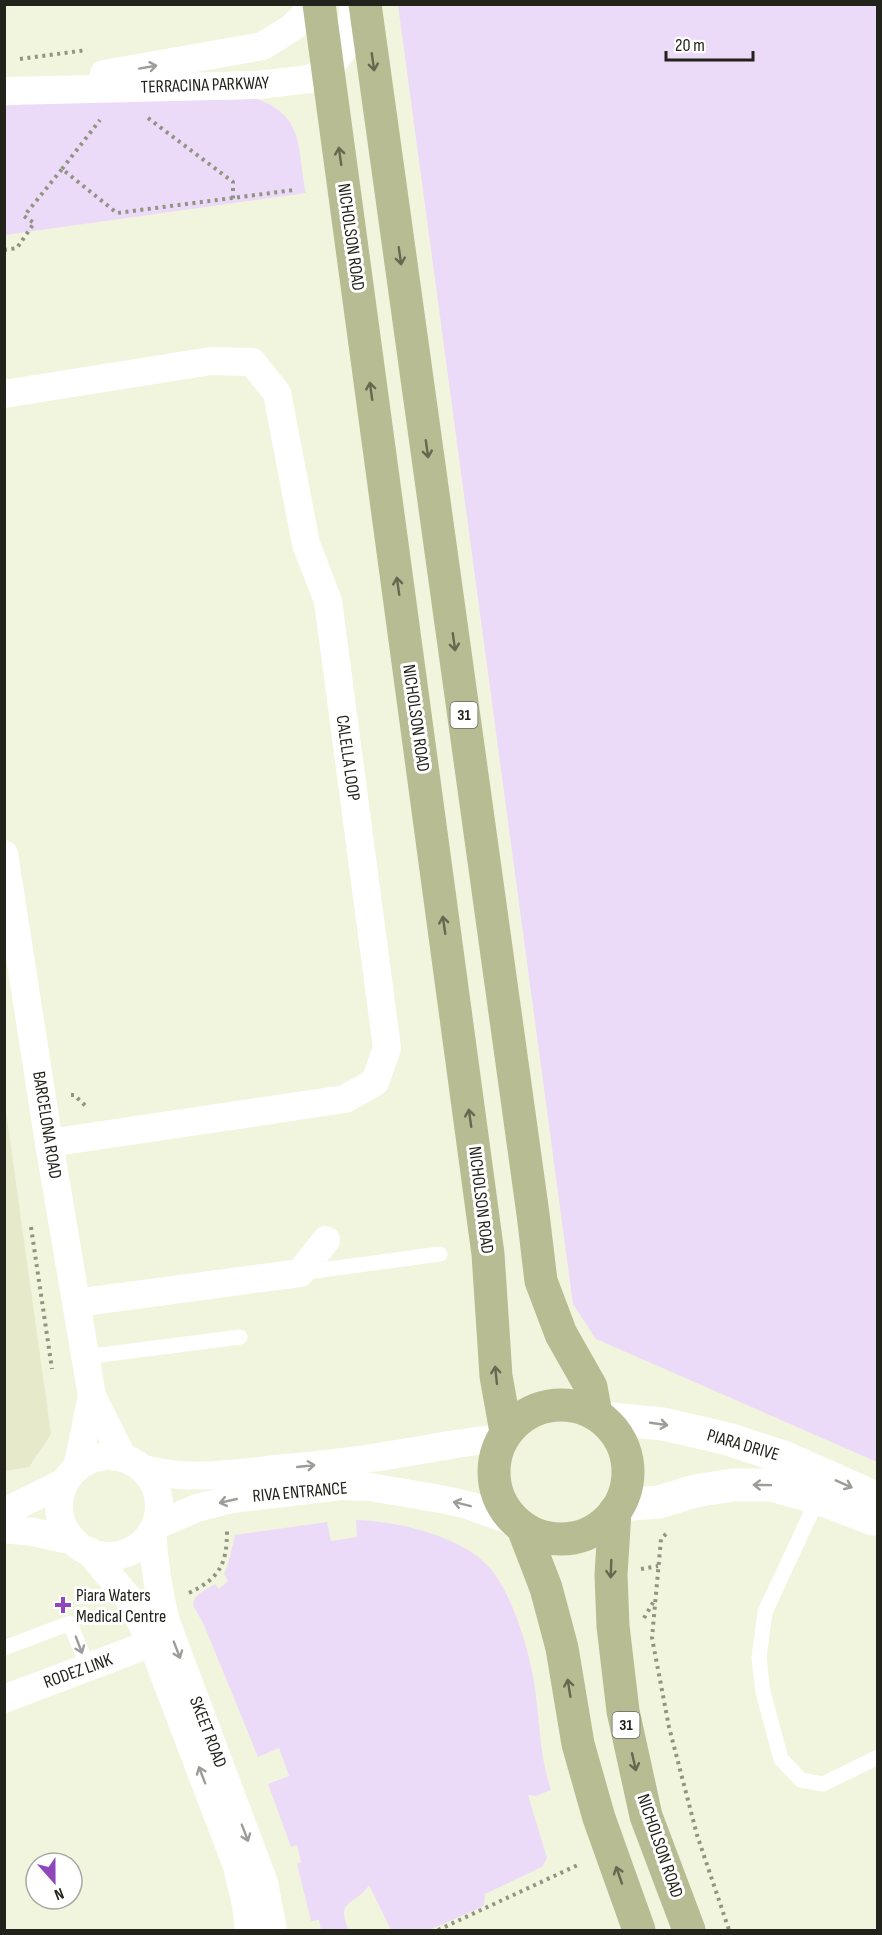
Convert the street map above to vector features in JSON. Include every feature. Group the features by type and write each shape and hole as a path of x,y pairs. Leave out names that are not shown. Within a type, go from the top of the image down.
{"main road":[{"name":"NICHOLSON ROAD","path":"317,4 328,70 489,1254 496,1376 504,1435"},
{"name":"31","path":"365,4 541,1281 561,1334 591,1387 599,1416 616,1433 626,1453 627,1485 617,1508"},
{"path":"599,1416 583,1408 569,1405 555,1405 528,1413 516,1421 504,1435 495,1458 494,1480 505,1510 520,1525 536,1534 550,1538 565,1539 579,1536 605,1522 617,1508"},
{"name":"NICHOLSON ROAD","path":"617,1508 611,1575 613,1626 623,1711 646,1815 689,1930"},
{"path":"520,1525 546,1588 562,1648 578,1744 599,1818 639,1930"}],"street":[{"name":"TERRACINA PARKWAY","path":"6,91 253,49 277,38 293,27 317,4"},
{"path":"328,70 349,41 354,4"},
{"name":"TERRACINA PARKWAY","path":"6,91 258,85 309,79 328,70"},
{"name":"CALELLA LOOP","path":"4,394 211,361 252,362 277,393 306,544 328,601 387,1048 375,1082 345,1099 49,1143"},
{"name":"BARCELONA ROAD","path":"4,854 42,1100 92,1396 133,1463"},
{"path":"76,1303 300,1273 326,1240"},
{"name":"BARCELONA ROAD","path":"71,1475 92,1396"},
{"name":"PIARA DRIVE","path":"599,1416 663,1424 728,1439 786,1458 878,1498"},
{"name":"RIVA ENTRANCE","path":"133,1463 164,1475 230,1474 371,1458 504,1435"},
{"path":"4,1512 71,1475 94,1459 113,1456 133,1463 155,1486 158,1496 158,1516 153,1528 142,1543 126,1552 108,1555 33,1532 4,1529"},
{"path":"71,1475 60,1503 60,1513 67,1532 82,1546"},
{"name":"PIARA DRIVE","path":"617,1508 659,1502 695,1491 734,1485 772,1485 818,1498 878,1520"},
{"name":"RIVA ENTRANCE","path":"153,1528 197,1509 232,1499 342,1486 369,1487 446,1500 471,1506 520,1525"},
{"name":"SKEET ROAD","path":"153,1528 154,1565 166,1622 264,1883 273,1930"},
{"name":"SKEET ROAD","path":"82,1546 129,1599 152,1643 237,1866 249,1930"},
{"name":"RODEZ LINK","path":"4,1699 152,1643"}],"lane":[{"path":"300,1273 440,1254"},
{"path":"85,1357 240,1337"},
{"path":"818,1498 765,1612 759,1658 763,1692 781,1759 801,1780 823,1784 878,1757"},
{"path":"4,1648 70,1623 88,1668"}],"path":[{"path":"148,118 233,182 233,199"},
{"path":"4,250 17,248 34,223 24,216 100,120"},
{"path":"62,169 117,213 294,190"},
{"path":"42,1100 74,1095 87,1108 99,1106"},
{"path":"182,1596 207,1584 219,1571 226,1554 227,1530"},
{"path":"668,1531 661,1539 652,1638 669,1727 694,1824 729,1930"},
{"path":"438,1930 580,1864"}],"shaded area":[{"path":"398,5 877,5 877,1462 596,1339 573,1304"},
{"path":"257,99 273,106 292,125 299,149 306,193 5,235 4,106 32,103"},
{"path":"5,1104 51,1434 29,1467 5,1471"},
{"path":"356,1520 390,1523 428,1532 463,1547 478,1557 498,1579 512,1607 524,1638 534,1682 542,1750 551,1790 536,1796 528,1795 547,1858 542,1867 485,1894 484,1906 429,1930 391,1930 369,1885 346,1907 344,1913 349,1930 321,1930 319,1920 311,1921 297,1864 301,1862 297,1845 291,1847 268,1784 289,1776 279,1748 258,1757 204,1625 193,1605 195,1598 201,1593 215,1584 219,1589 228,1581 224,1574 235,1535 327,1522 331,1541 357,1537"}],"place":[{"name":"Piara Waters Medical Centre","path":"63,1605"}]}
